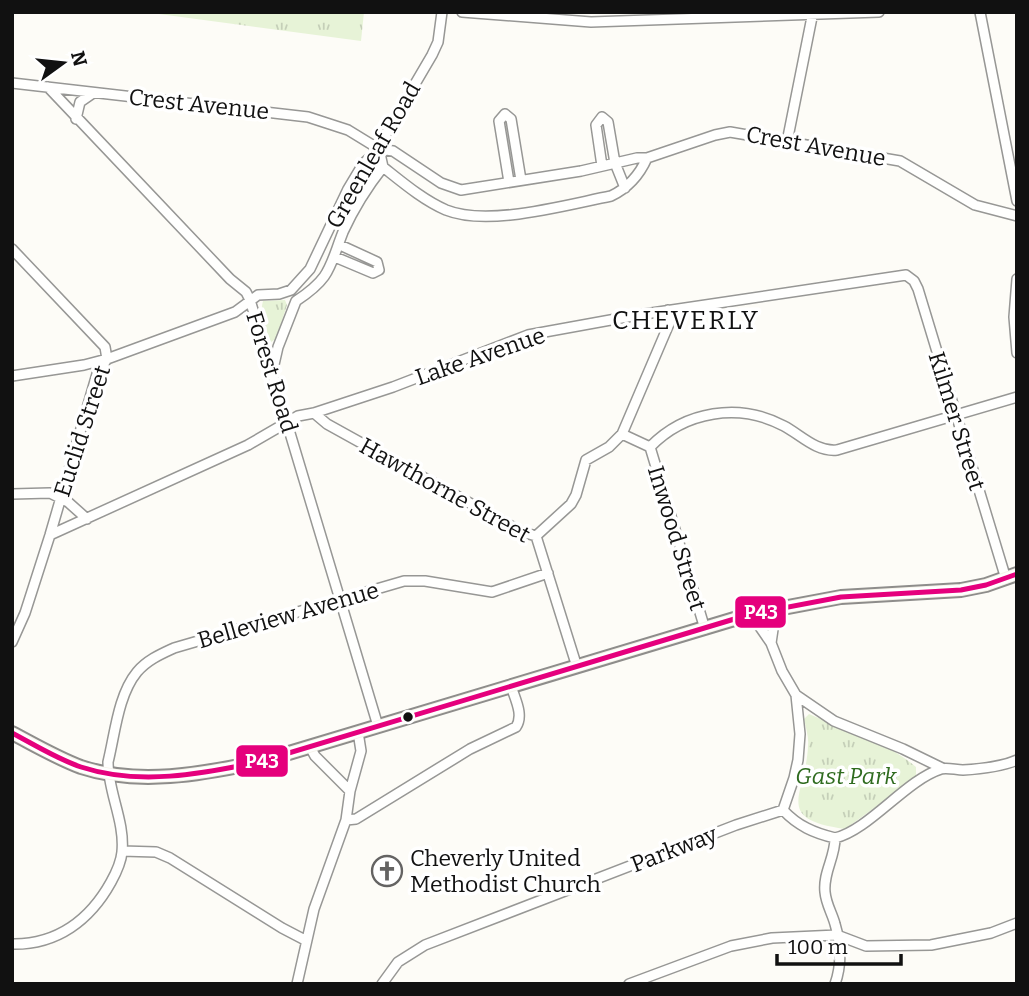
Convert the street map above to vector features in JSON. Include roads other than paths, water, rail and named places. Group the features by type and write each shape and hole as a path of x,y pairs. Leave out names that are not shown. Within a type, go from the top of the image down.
{"street":[{"name":"Greenleaf Road","path":"291,290 310,269 348,190 363,164 379,149 432,55 438,42 442,12"},
{"path":"462,12 578,17 879,12"},
{"path":"980,12 1017,201"},
{"path":"788,142 813,14"},
{"name":"Crest Avenue","path":"12,83 308,117 348,130 379,149 393,151 452,188 469,189 647,158 725,132 900,161 975,205 1017,216"},
{"name":"Forest Road","path":"48,87 230,279 246,292 273,371 378,726"},
{"path":"76,119 80,102 95,92"},
{"path":"509,182 499,121 505,114 511,119 521,180"},
{"path":"602,166 596,124 602,117 608,122 615,163 625,188"},
{"path":"379,149 383,167 438,206 474,217 493,217 611,196 625,188 641,172 647,158"},
{"name":"Greenleaf Road","path":"296,301 322,282 355,209 383,167"},
{"path":"335,257 373,273 379,270 377,262 340,245"},
{"name":"Euclid Street","path":"12,249 105,347 107,359 97,374 50,535 25,613 12,642"},
{"name":"Lake Avenue","path":"50,535 288,424 298,416 393,387 528,335 668,310 897,275"},
{"name":"Kilmer Street","path":"897,275 910,277 918,289 956,415 1011,576"},
{"path":"1017,279 1014,317 1017,353"},
{"path":"12,376 107,359 236,312 258,295 279,294 291,290 296,301 278,347 273,371"},
{"path":"536,536 571,504 586,460 609,447 622,434 669,324 668,310"},
{"path":"622,434 650,447 659,438 684,423 720,412 744,413 769,419 829,451 856,446 1017,397"},
{"name":"Hawthorne Street","path":"314,413 327,424 522,532 536,536 577,667"},
{"name":"Inwood Street","path":"650,447 705,629"},
{"path":"12,494 41,492 61,497 87,519"},
{"name":"Belleview Avenue","path":"108,774 108,762 121,709 134,674 156,656 174,648 404,581 460,585 492,592 548,573"},
{"path":"12,733 68,761 108,774 196,774 259,762 751,614 841,597 961,590 1011,576"},
{"path":"771,643 776,609"},
{"path":"751,614 771,643 782,671 796,695 800,724 798,760 783,810 805,828 835,838 849,833 942,768"},
{"path":"346,820 356,819 470,749 516,727 520,715 511,686"},
{"path":"796,695 834,721 942,768 963,770 1017,760"},
{"path":"296,984 305,940 346,820 350,791 361,751 358,732"},
{"path":"310,747 350,791"},
{"path":"12,944 48,939 76,925 101,898 114,876 122,851 118,813 108,774"},
{"name":"Parkway","path":"382,984 398,962 425,944 746,821 783,810"},
{"path":"835,838 835,847 825,873 825,892 837,935 841,962 835,984"},
{"path":"122,851 156,852 170,858 305,940"},
{"path":"629,984 741,943 793,936 837,935 866,946 931,945 991,933 1017,923"}],"place":[{"name":"Cheverly United Methodist Church","path":"387,871"}],"district":[{"name":"CHEVERLY","path":"686,320"}],"park label":[{"name":"Gast Park","path":"846,776"}]}
